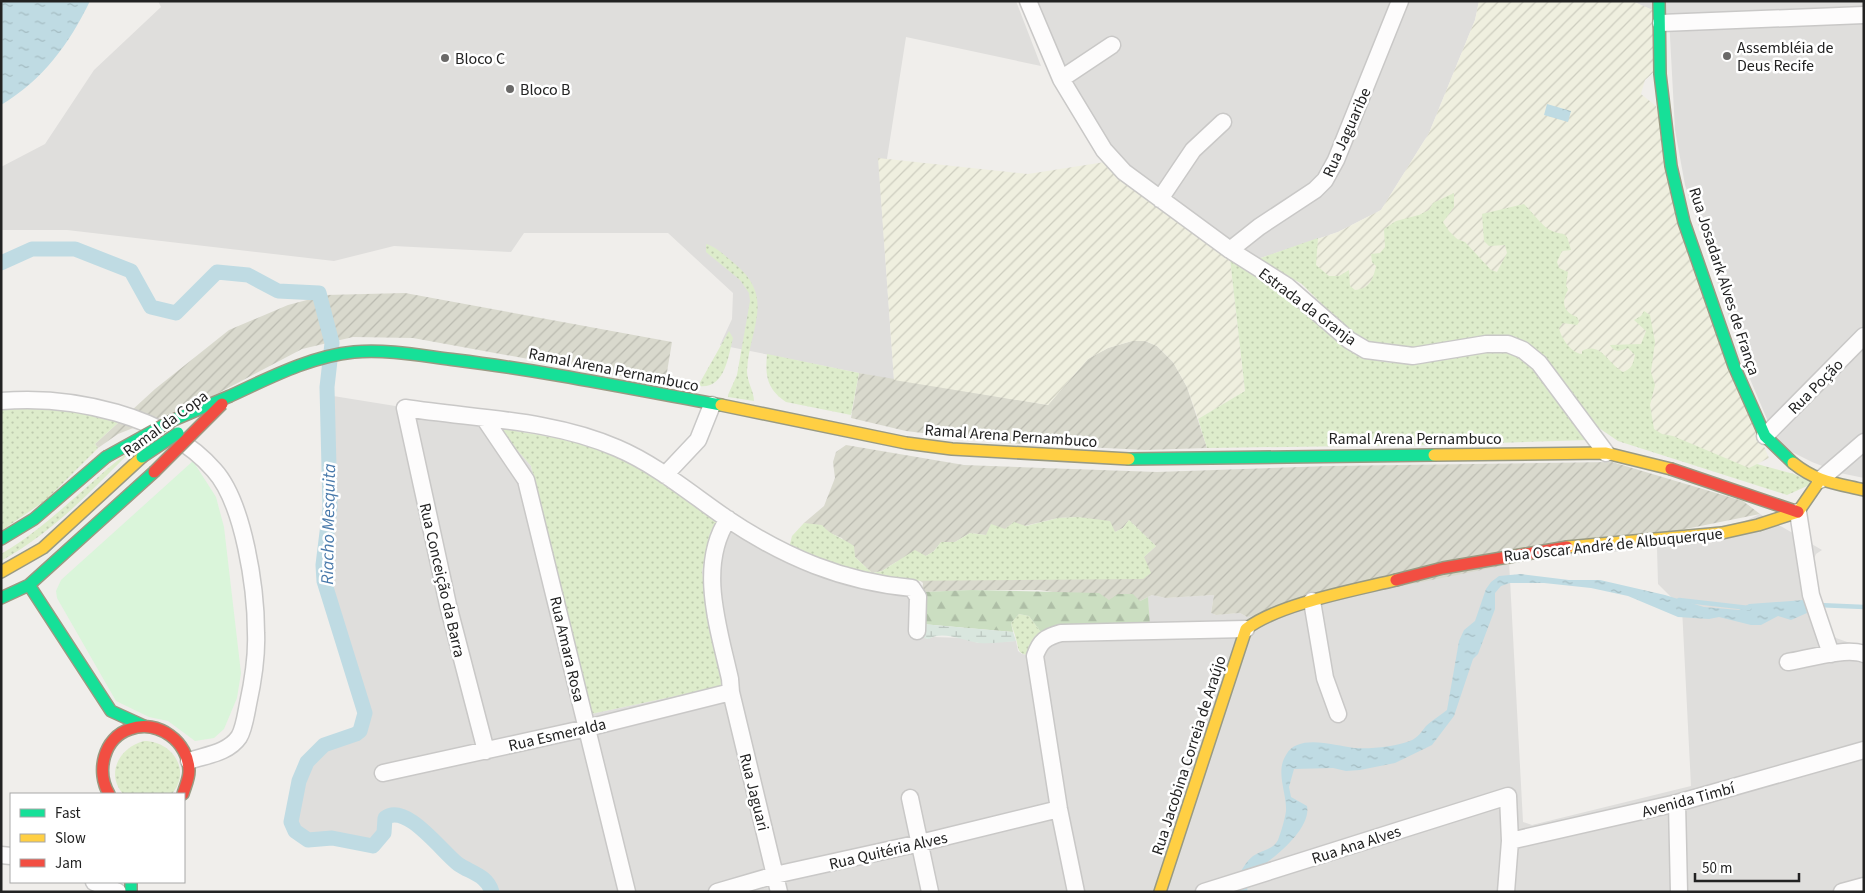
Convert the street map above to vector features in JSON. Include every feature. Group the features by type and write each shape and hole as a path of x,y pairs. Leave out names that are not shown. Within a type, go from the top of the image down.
{"street":[{"name":"Estrada da Granja","path":"1028,1 1061,79 1104,150 1124,172 1230,250 1287,286 1349,340 1366,350 1413,356 1486,344 1508,344 1524,350 1539,363 1606,453"},
{"name":"Rua Jaguaribe","path":"1230,250 1325,180 1336,160 1400,1"},
{"name":"Rua Josadark Alves de França","path":"1656,3 1661,22 1660,74 1664,121 1671,166 1684,222 1734,366 1765,436 1785,457 1810,476 1820,480"},
{"path":"1661,22 1864,15"},
{"path":"1061,79 1112,45"},
{"path":"1160,198 1193,150 1223,122"},
{"name":"Rua Poção","path":"1765,436 1864,336"},
{"name":"Ramal Arena Pernambuco","path":"230,396 281,373 315,361 354,352 423,355 522,368 768,414 906,443 962,450 1138,459 1606,453 1700,476 1798,512"},
{"path":"1,598 29,585 154,472 230,396"},
{"name":"Ramal da Copa","path":"1,539 34,519 106,458 171,421 230,396"},
{"name":"Ramal da Copa","path":"1,572 43,548 142,458 230,396"},
{"path":"1,401 25,399 66,401 157,427 188,446 215,470 238,512 250,574 256,632 253,682 239,736 226,750 189,760"},
{"path":"665,475 698,440 712,404"},
{"name":"Rua Conceição da Barra","path":"484,418 405,408 448,605 486,751"},
{"path":"484,418 532,423 600,441 620,449 665,475 728,519 798,560 842,576 878,585 912,588 918,597 917,631"},
{"name":"Rua Amara Rosa","path":"484,418 526,480 627,892"},
{"path":"1831,654 1811,595 1798,512 1820,480 1864,442"},
{"path":"1820,480 1864,490"},
{"name":"Rua Oscar André de Albuquerque","path":"1076,892 1060,809 1035,656 1038,645 1047,637 1061,633 1246,629 1255,622 1312,601 1443,568 1505,556 1574,546 1722,533 1758,526 1798,512"},
{"name":"Rua Jaguari","path":"728,519 716,541 712,588 730,679 730,692 780,892"},
{"path":"29,585 110,721 107,749 102,764 102,779 109,793"},
{"path":"1312,601 1325,678 1338,714"},
{"name":"Rua Jacobina Correia de Araújo","path":"1160,892 1246,629"},
{"path":"1788,662 1831,654 1859,652 1864,654"},
{"name":"Rua Esmeralda","path":"383,773 587,728 730,692"},
{"path":"110,721 158,727 170,733 181,742 189,760 189,782 184,793"},
{"path":"107,749 123,733 144,726"},
{"name":"Avenida Timbí","path":"1510,841 1677,804 1864,750"},
{"name":"Rua Ana Alves","path":"1204,892 1508,796 1510,841"},
{"path":"910,798 930,892"},
{"path":"1677,804 1679,892"},
{"name":"Rua Quitéria Alves","path":"717,892 776,875 1060,809"},
{"path":"1506,892 1510,841"},
{"path":"96,883 118,892"},
{"path":"1842,892 1864,886"}],"shaded area":[{"path":"158,1 1016,1 1041,66 906,37 881,197 894,380 720,345 732,319 733,293 668,233 524,233 511,252 394,246 334,261 67,230 1,230 1,167 45,144 94,70 161,7"},
{"path":"1034,1 1479,1 1475,20 1429,133 1381,210 1338,232 1258,259 1241,252 1130,171 1107,144 1070,85"},
{"path":"1632,1 1864,1 1864,478 1840,473 1812,462 1788,450 1775,438 1750,379 1685,185 1675,130 1669,18"},
{"path":"405,293 672,342 665,384 413,338 353,337 302,349 209,398 118,434 98,448 95,444 155,389 229,330 288,305 326,295"},
{"path":"1132,341 1145,341 1157,346 1173,362 1187,387 1207,448 1145,450 1005,443 906,431 851,418 859,373 1048,405 1088,359 1108,348"},
{"path":"327,395 445,414 532,423 600,441 637,458 728,519 798,560 842,576 878,585 922,588 919,636 928,639 933,637 964,638 978,643 1016,641 1018,651 1029,655 1040,637 1048,630 1057,627 1081,625 1149,626 1148,597 1152,595 1166,598 1214,595 1211,613 1216,615 1240,613 1247,617 1296,600 1500,548 1713,527 1743,522 1760,514 1822,550 1816,554 1812,563 1828,631 1836,638 1864,648 1864,892 492,892 490,885 483,877 457,863 420,828 396,814 389,814 385,818 384,833 373,846 332,838 308,840 295,831 291,822 299,781 307,762 324,745 360,731 365,713 324,581 323,565 330,508","holes":["499,428 574,441 610,453 633,463 717,522 710,533 702,572 723,686 591,714 531,466","1657,548 1658,584 1682,608 1691,786 1532,825 1523,822 1509,561"]},
{"path":"846,445 964,465 1157,472 1330,466 1612,462 1743,501 1760,514 1247,617 1240,613 1216,615 1211,613 1214,595 1166,598 1152,595 1140,601 1109,600 1039,590 922,592 923,583 918,579 1143,579 1144,557 1156,546 1129,520 1123,528 1115,532 1092,520 1078,517 1058,518 986,535 970,533 955,542 941,542 934,551 926,556 896,562 882,571 872,573 855,557 842,538 804,523 824,506 835,478 833,462 836,452"}],"green space":[{"path":"1479,1 1632,1 1653,10 1655,71 1645,80 1641,94 1656,106 1717,337 1769,458 1745,470 1652,435 1547,335 1318,300 1302,284 1258,259 1338,232 1381,210 1429,133 1475,20"},
{"path":"878,158 1028,174 1105,162 1230,259 1245,391 1198,419 1187,387 1173,362 1157,346 1145,341 1132,341 1108,348 1088,359 1048,405 894,380"},
{"path":"1454,193 1454,207 1443,222 1457,239 1465,242 1491,270 1497,272 1507,253 1505,245 1489,246 1484,241 1482,214 1524,204 1547,228 1566,236 1571,250 1562,251 1557,262 1559,268 1568,272 1566,285 1568,290 1564,299 1566,309 1577,317 1579,322 1577,325 1563,323 1559,328 1564,340 1574,351 1582,354 1582,351 1594,349 1599,351 1623,372 1626,371 1632,366 1635,355 1628,348 1618,351 1610,345 1641,344 1646,331 1634,320 1641,316 1644,311 1650,315 1655,342 1651,372 1655,385 1650,405 1654,429 1662,434 1673,436 1749,468 1757,464 1794,474 1814,483 1787,495 1618,441 1590,422 1551,365 1515,338 1504,336 1492,337 1414,353 1365,342 1350,332 1302,284 1258,259 1318,238 1316,265 1329,276 1339,276 1349,270 1350,286 1355,290 1364,288 1374,275 1376,266 1372,262 1371,254 1380,253 1385,247 1384,229 1396,221 1419,215 1429,210 1433,203"},
{"path":"706,244 718,250 735,264 747,277 754,289 757,301 757,314 747,371 754,401 728,397 737,375 750,301 749,293 740,280 706,252"},
{"path":"1230,259 1287,295 1369,357 1387,362 1408,363 1472,352 1493,350 1511,353 1527,362 1544,379 1588,440 1428,445 1207,448 1198,419 1245,391"},
{"path":"729,331 733,338 724,371 714,383 707,386 698,386"},
{"path":"767,354 859,373 851,415 786,402 771,387 766,369"},
{"path":"48,406 121,420 95,444 98,448 46,500 1,531 1,407"},
{"path":"498,428 566,440 599,449 631,463 653,476 717,522 710,533 702,572 723,686 591,714 531,466"},
{"path":"136,446 56,523 1,561 1,554 37,530"},
{"path":"193,461 216,497 224,527 241,673 237,698 224,729 214,738 195,741 168,721 149,717 116,701 57,598 56,591 61,580"},
{"path":"1078,517 1110,521 1115,532 1123,528 1129,520 1156,546 1144,557 1151,573 1143,579 877,581 793,551 790,544 792,536 804,523 822,525 854,546 855,557 872,573 882,571 915,550 926,556 934,551 941,542 955,542 970,533 986,535 991,524 1005,529 1014,522 1026,526 1058,518"},
{"path":"971,590 1099,593 1109,600 1118,594 1133,594 1140,601 1148,597 1150,626 1040,631 1029,616 1019,614 1011,623 1013,632 922,624 922,592"},
{"path":"1019,614 1029,616 1040,631 1048,630 1029,655 1019,650 1011,623"},
{"path":"922,624 1013,632 1016,641 979,643 947,636 929,639 919,637"},
{"path":"144,741 154,742 170,751 176,758 180,776 178,785 173,793 122,793 115,778 115,770 122,755 135,744"}],"water":[{"path":"1,1 90,1 73,32 53,60 30,84 1,105"},
{"path":"1547,104 1571,111 1568,122 1544,115"},
{"path":"1521,574 1569,580 1600,580 1665,595 1704,607 1739,610 1749,604 1804,600 1807,613 1791,620 1778,616 1761,625 1751,625 1719,617 1709,619 1678,617 1628,596 1591,588 1544,583 1510,583 1501,586 1495,593 1495,609 1478,654 1473,659 1454,716 1432,745 1395,763 1360,770 1346,771 1333,768 1294,769 1289,787 1291,797 1307,806 1307,815 1303,825 1287,845 1267,863 1249,874 1247,892 1232,892 1240,873 1249,859 1267,850 1278,840 1286,811 1281,768 1286,755 1292,748 1299,744 1317,742 1354,748 1375,748 1397,745 1416,738 1428,724 1447,710 1459,641 1464,630 1475,621 1486,589 1499,576"}],"waterway":[{"name":"Riacho Mesquita","path":"1,263 32,249 75,249 131,271 151,307 176,313 217,272 248,275 278,291 319,293 332,343 327,387 330,508 323,565 324,581 365,713 360,731 324,745 307,762 299,781 291,822 295,831 308,840 332,838 373,846 384,833 385,818 394,815 403,817 423,830 458,864 482,878 490,886 492,892"},
{"path":"1679,600 1749,608"},
{"path":"1818,605 1864,607"}],"traffic: fast":[{"path":"1659,1 1660,74 1671,166 1684,222 1734,366 1765,436 1793,463"},
{"path":"230,396 275,375 322,358 354,352 380,351 523,369 721,405"},
{"path":"106,457 171,421 230,396"},
{"path":"142,457 178,433"},
{"path":"1129,459 1434,455"},
{"path":"1,539 34,519 106,457"},
{"path":"1,598 29,585 154,472"},
{"path":"29,585 111,711 144,726"},
{"path":"131,883 131,892"}],"traffic: slow":[{"path":"721,405 906,443 952,449 1129,459"},
{"path":"1434,455 1606,453 1671,469"},
{"path":"1,572 43,548 142,457"},
{"path":"1793,463 1818,478 1864,490"},
{"path":"1567,547 1722,533 1758,525 1798,512 1820,480"},
{"path":"1160,892 1246,629 1260,620 1297,605 1396,580"}],"traffic: jam":[{"path":"154,472 222,404"},
{"path":"1671,469 1798,512"},
{"path":"1396,580 1443,568 1567,547"},
{"path":"109,793 103,776 104,757 108,748 121,733 141,727 151,727 170,735 184,751 188,760 189,771 183,793"}],"place":[{"name":"Assembléia de Deus Recife","path":"1727,56"},
{"name":"Bloco C","path":"445,58"},
{"name":"Bloco B","path":"510,89"}]}
